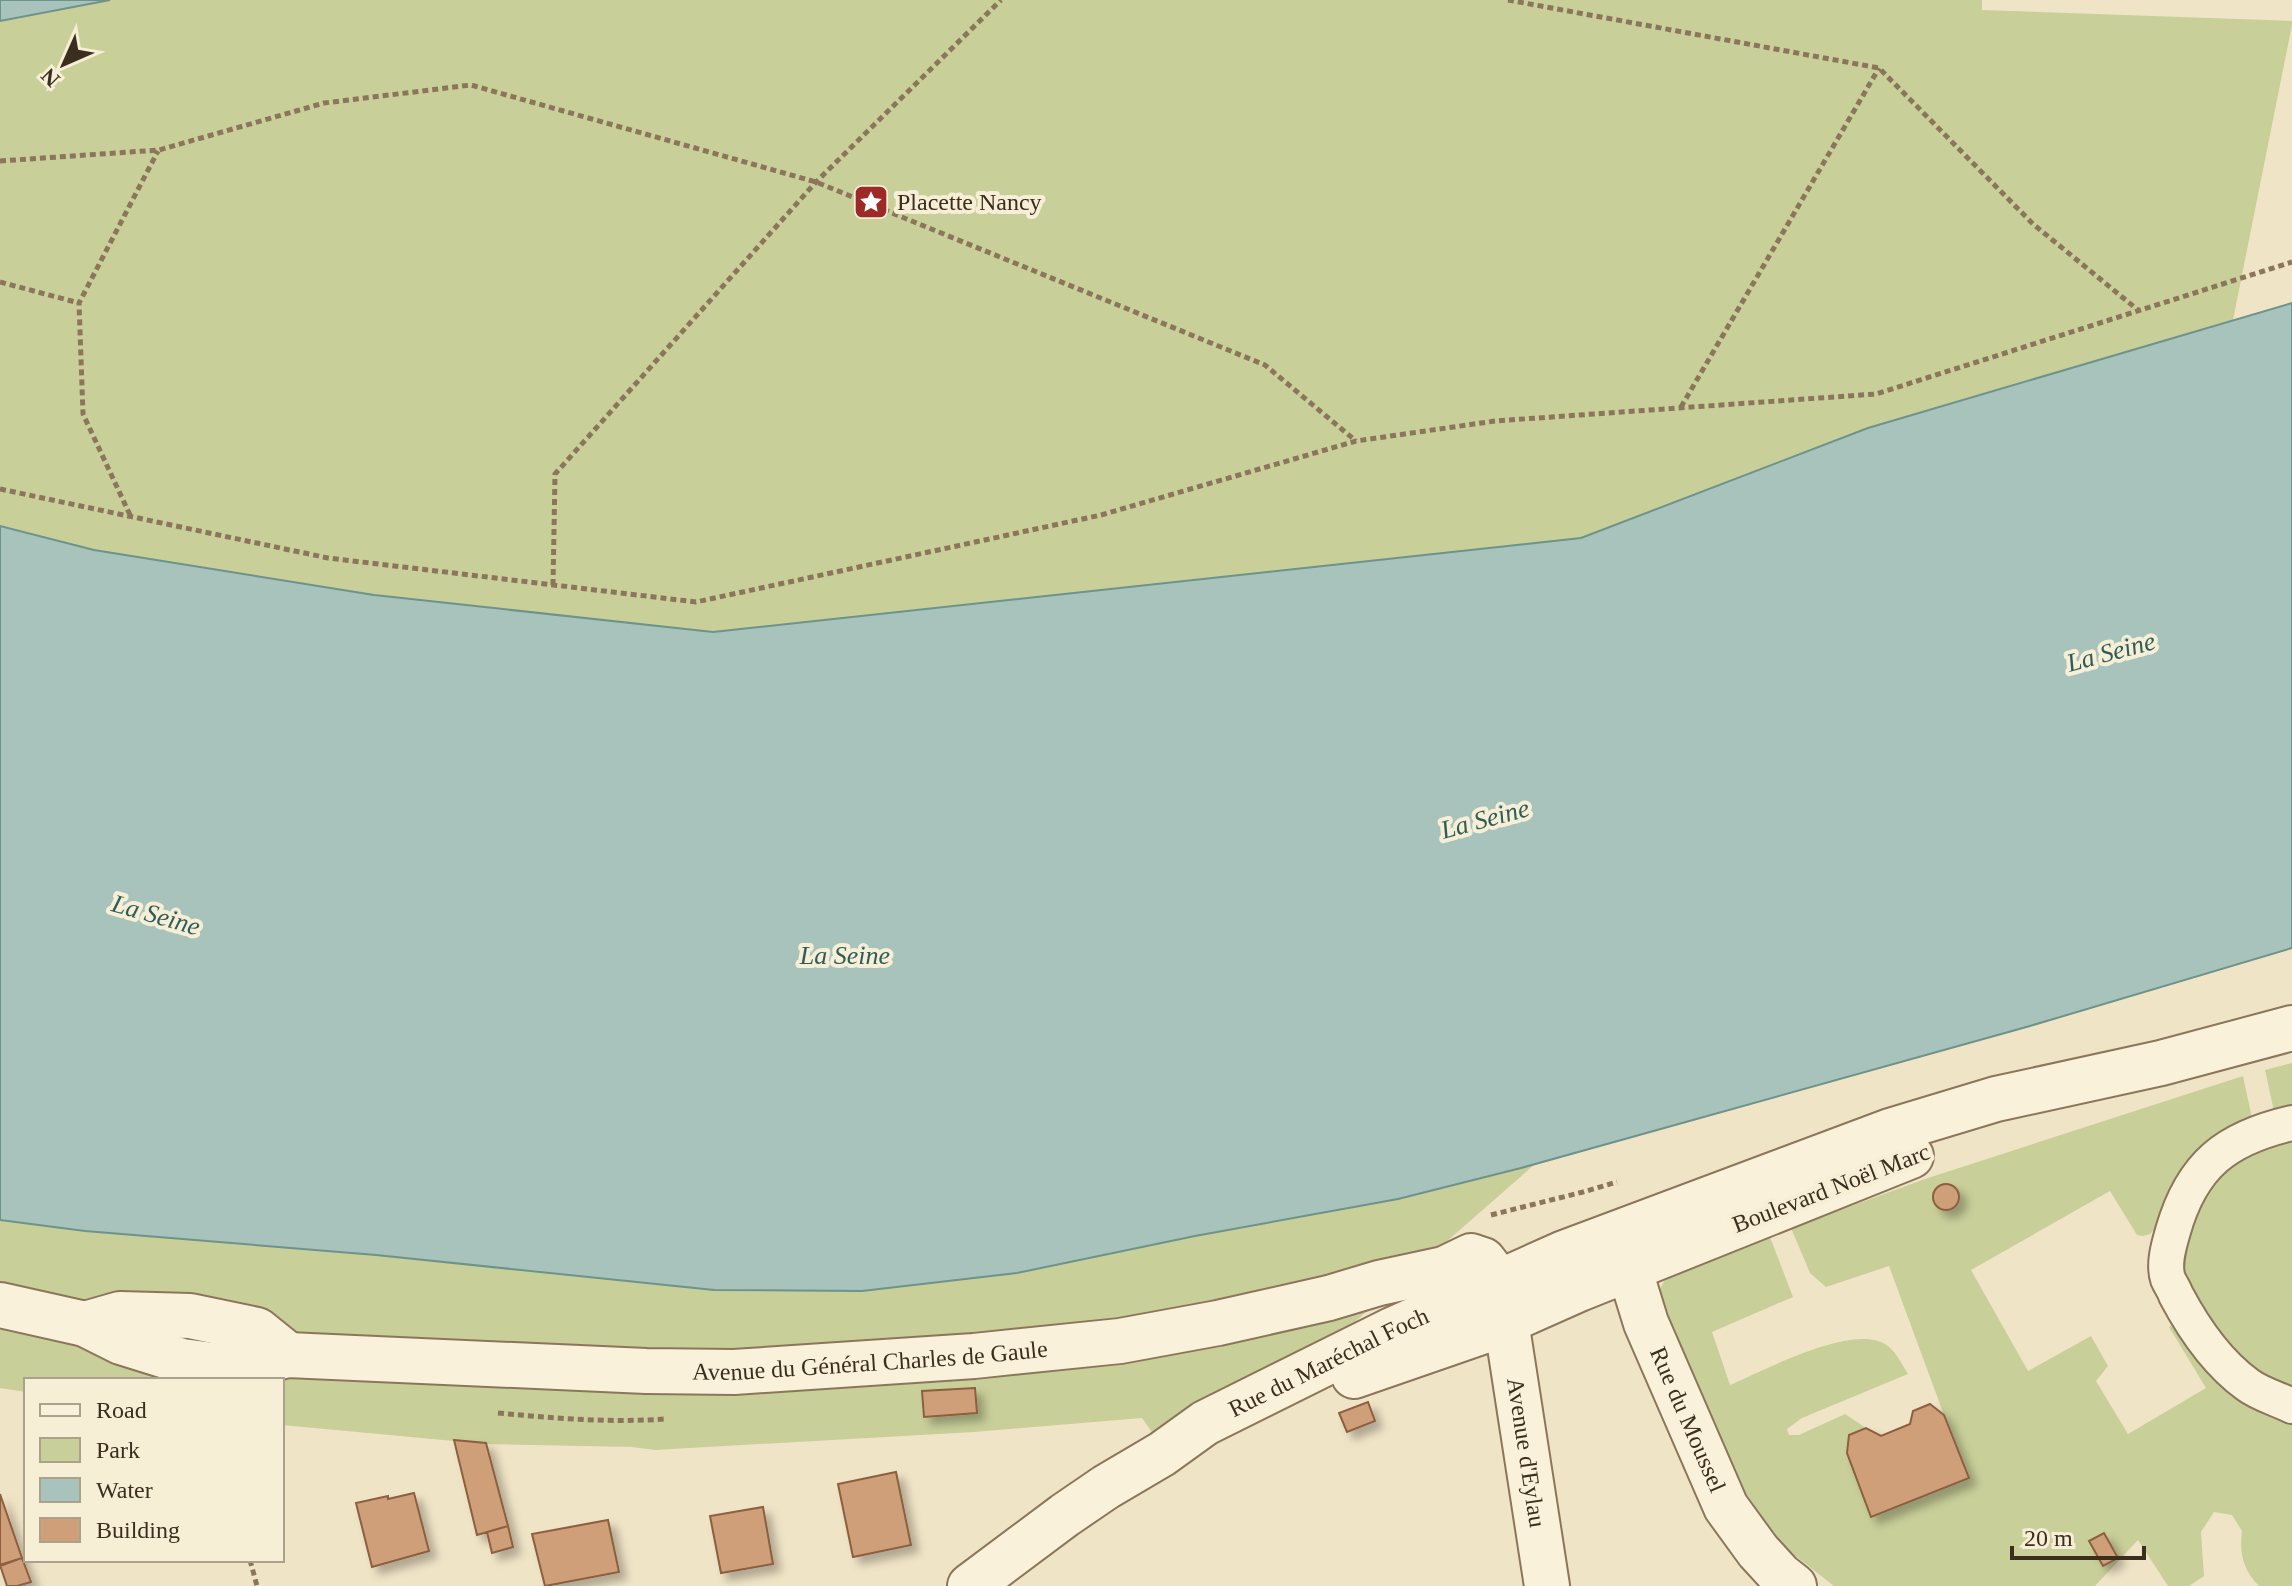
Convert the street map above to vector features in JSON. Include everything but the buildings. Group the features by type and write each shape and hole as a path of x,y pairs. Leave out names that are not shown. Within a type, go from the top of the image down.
{"street":[{"name":"Boulevard Noël Marc","path":"1480,1284 1579,1289 1623,1251 1883,1166 2161,1063 2292,1028"},
{"path":"2292,1123 2246,1138 2222,1151 2203,1169 2177,1216 2166,1262 2167,1277 2186,1316 2205,1343 2249,1386 2292,1406"},
{"name":"Rue du Moussel","path":"1623,1251 1646,1323 1726,1507 1758,1551 1794,1586"},
{"path":"1379,1283 1391,1295 1396,1306 1394,1329"},
{"name":"Avenue du Général Charles de Gaule","path":"0,1305 85,1324 121,1342 182,1361 236,1368 288,1355 734,1372 974,1356 1120,1341 1218,1323 1329,1298 1379,1283 1480,1284"},
{"name":"Rue du Maréchal Foch","path":"970,1586 1106,1487 1162,1454 1205,1423 1480,1284 1487,1330 1367,1370 1217,1436 1162,1454"},
{"name":"Avenue d'Eylau","path":"1480,1284 1547,1586"}],"path":[{"path":"553,585 555,474 816,182 1001,0"},
{"path":"1508,0 1879,68 2033,224 2139,311"},
{"path":"1681,407 1879,68"},
{"path":"0,161 159,150 324,103 471,85 816,182 1265,365 1356,441"},
{"path":"130,516 83,414 79,303 159,150"},
{"path":"0,489 328,558 696,602 1101,515 1356,441 1495,421 1876,394 2292,262"},
{"path":"0,282 79,303"},
{"path":"251,1562 257,1586"}],"green space":[{"path":"110,0 1982,0 1982,10 2292,21 2292,25 2233,320 1868,428 1581,538 713,632 374,595 94,550 0,526 0,21"},
{"path":"2292,1063 2292,1111 2275,1116 2265,1070"},
{"path":"2243,1076 2253,1123 2150,1234 2137,1235 2110,1191 1971,1270 2028,1371 2091,1336 2108,1366 2096,1381 2128,1434 2206,1388 2169,1327 2181,1320 2292,1415 2292,1586 2259,1586 2243,1561 2242,1531 2232,1515 2214,1512 2201,1532 2204,1576 2189,1586 2168,1586 2138,1540 2095,1586 1834,1586 1779,1543 1729,1468 1657,1294 1666,1278 1770,1237 1793,1297 1712,1332 1730,1385 1830,1344 1870,1339 1892,1350 1908,1374 1802,1418 1787,1429 1789,1435 1799,1435 1845,1414 1866,1428 1849,1435 1847,1453 1871,1516 1944,1415 1889,1266 1826,1287 1810,1273 1791,1228 1925,1179"},
{"path":"2292,1140 2292,1398 2248,1374 2185,1285 2177,1254 2186,1225 2218,1177 2240,1159 2271,1145"},
{"path":"1535,1164 1341,1334 1154,1435 1142,1418 974,1432 655,1450 486,1444 284,1425 284,1378 24,1378 24,1392 0,1388 0,1220 85,1231 376,1255 714,1290 862,1291 1017,1273 1398,1199"}],"water":[{"path":"0,0 110,0 0,21"},
{"name":"La Seine","path":"2292,303 2292,948 2030,1026 1521,1168 1398,1199 1017,1273 862,1291 714,1290 376,1255 85,1231 0,1220 0,526 94,550 374,595 713,632 1581,538 1868,428"}],"place":[{"name":"Placette Nancy","path":"871,202"}]}
